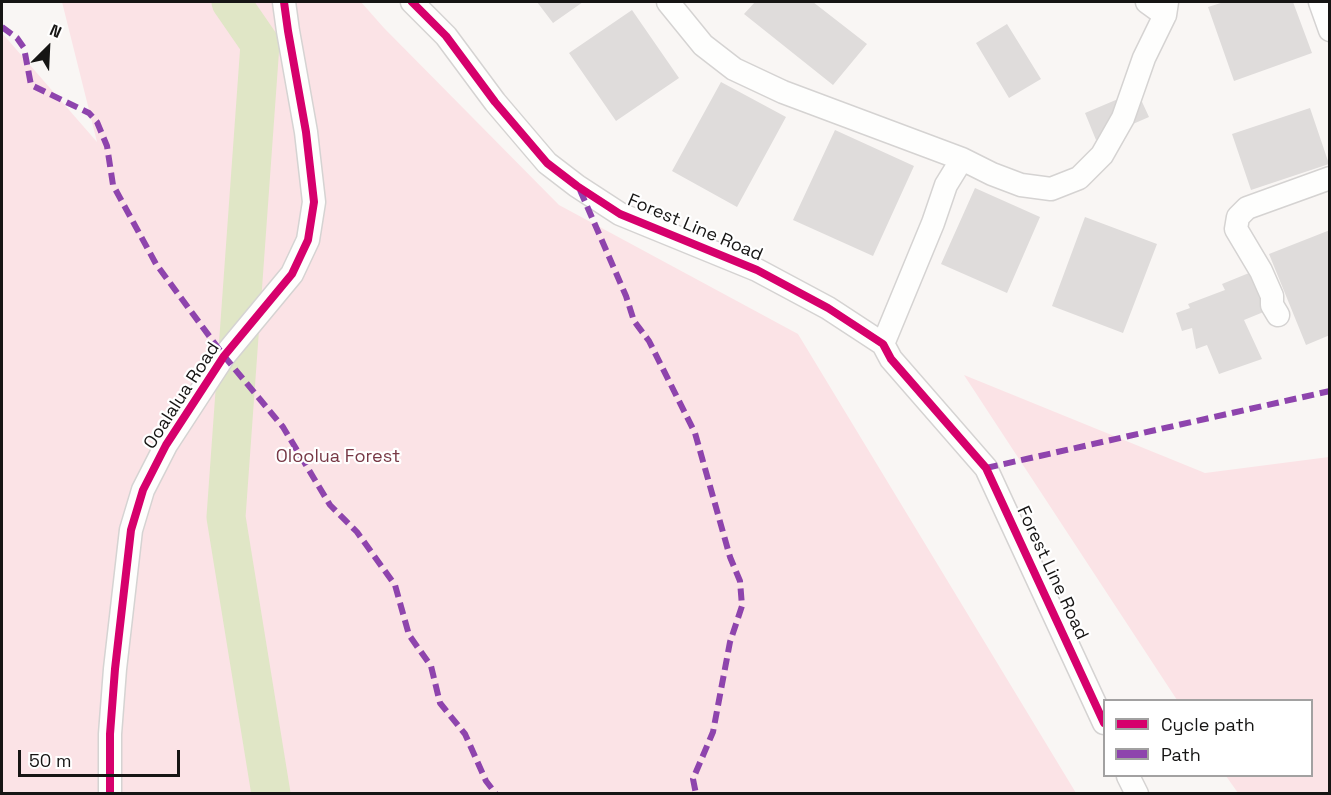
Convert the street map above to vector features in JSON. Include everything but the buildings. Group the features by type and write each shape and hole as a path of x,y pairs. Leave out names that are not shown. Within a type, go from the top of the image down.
{"street":[{"name":"Ooalalua Road","path":"110,794 110,734 115,669 131,530 143,490 166,445 224,356 292,274 308,240 314,202 306,132 284,2"},
{"name":"Forest Line Road","path":"412,2 446,36 495,102 547,163 577,186 620,214 757,270 828,308 882,344 891,359 986,468 1103,721"},
{"path":"668,2 703,45 734,69 783,92 962,159 1021,185 1051,189 1079,178 1102,155 1123,118 1144,58 1166,8 1147,2"},
{"path":"1320,2 1329,30"},
{"path":"882,344 933,223 946,185 962,159"},
{"path":"1278,315 1272,305 1272,296 1261,271 1236,229 1238,218 1247,208 1329,178"},
{"path":"1128,777 1137,794"}],"green space":[{"name":"Oloolua Forest","path":"62,2 361,2 559,205 798,334 1076,793 2,793 2,33 97,142"},
{"path":"964,375 1205,473 1329,457 1329,793 1238,793 1227,777 1313,777 1313,699 1176,699"}],"waterway":[{"path":"231,2 260,44 226,517 271,794"}],"marked path":[{"path":"2,27 17,38 24,48 31,85 89,113 97,122 107,146 113,185 156,264 224,356 283,427 330,505 357,532 395,585 409,635 431,666 440,703 465,734 486,781 496,794"},
{"path":"580,190 626,296 634,321 649,341 695,433 730,557 740,581 742,606 730,642 713,732 693,779 696,794"},
{"path":"986,468 1330,391"}],"cycle path":[{"path":"110,794 110,734 115,669 131,530 143,490 166,445 224,356 292,274 308,240 314,202 306,132 284,2"},
{"path":"412,2 446,36 495,102 547,163 577,186 620,214 757,270 828,308 883,344 891,359 986,468 1103,721"}]}
